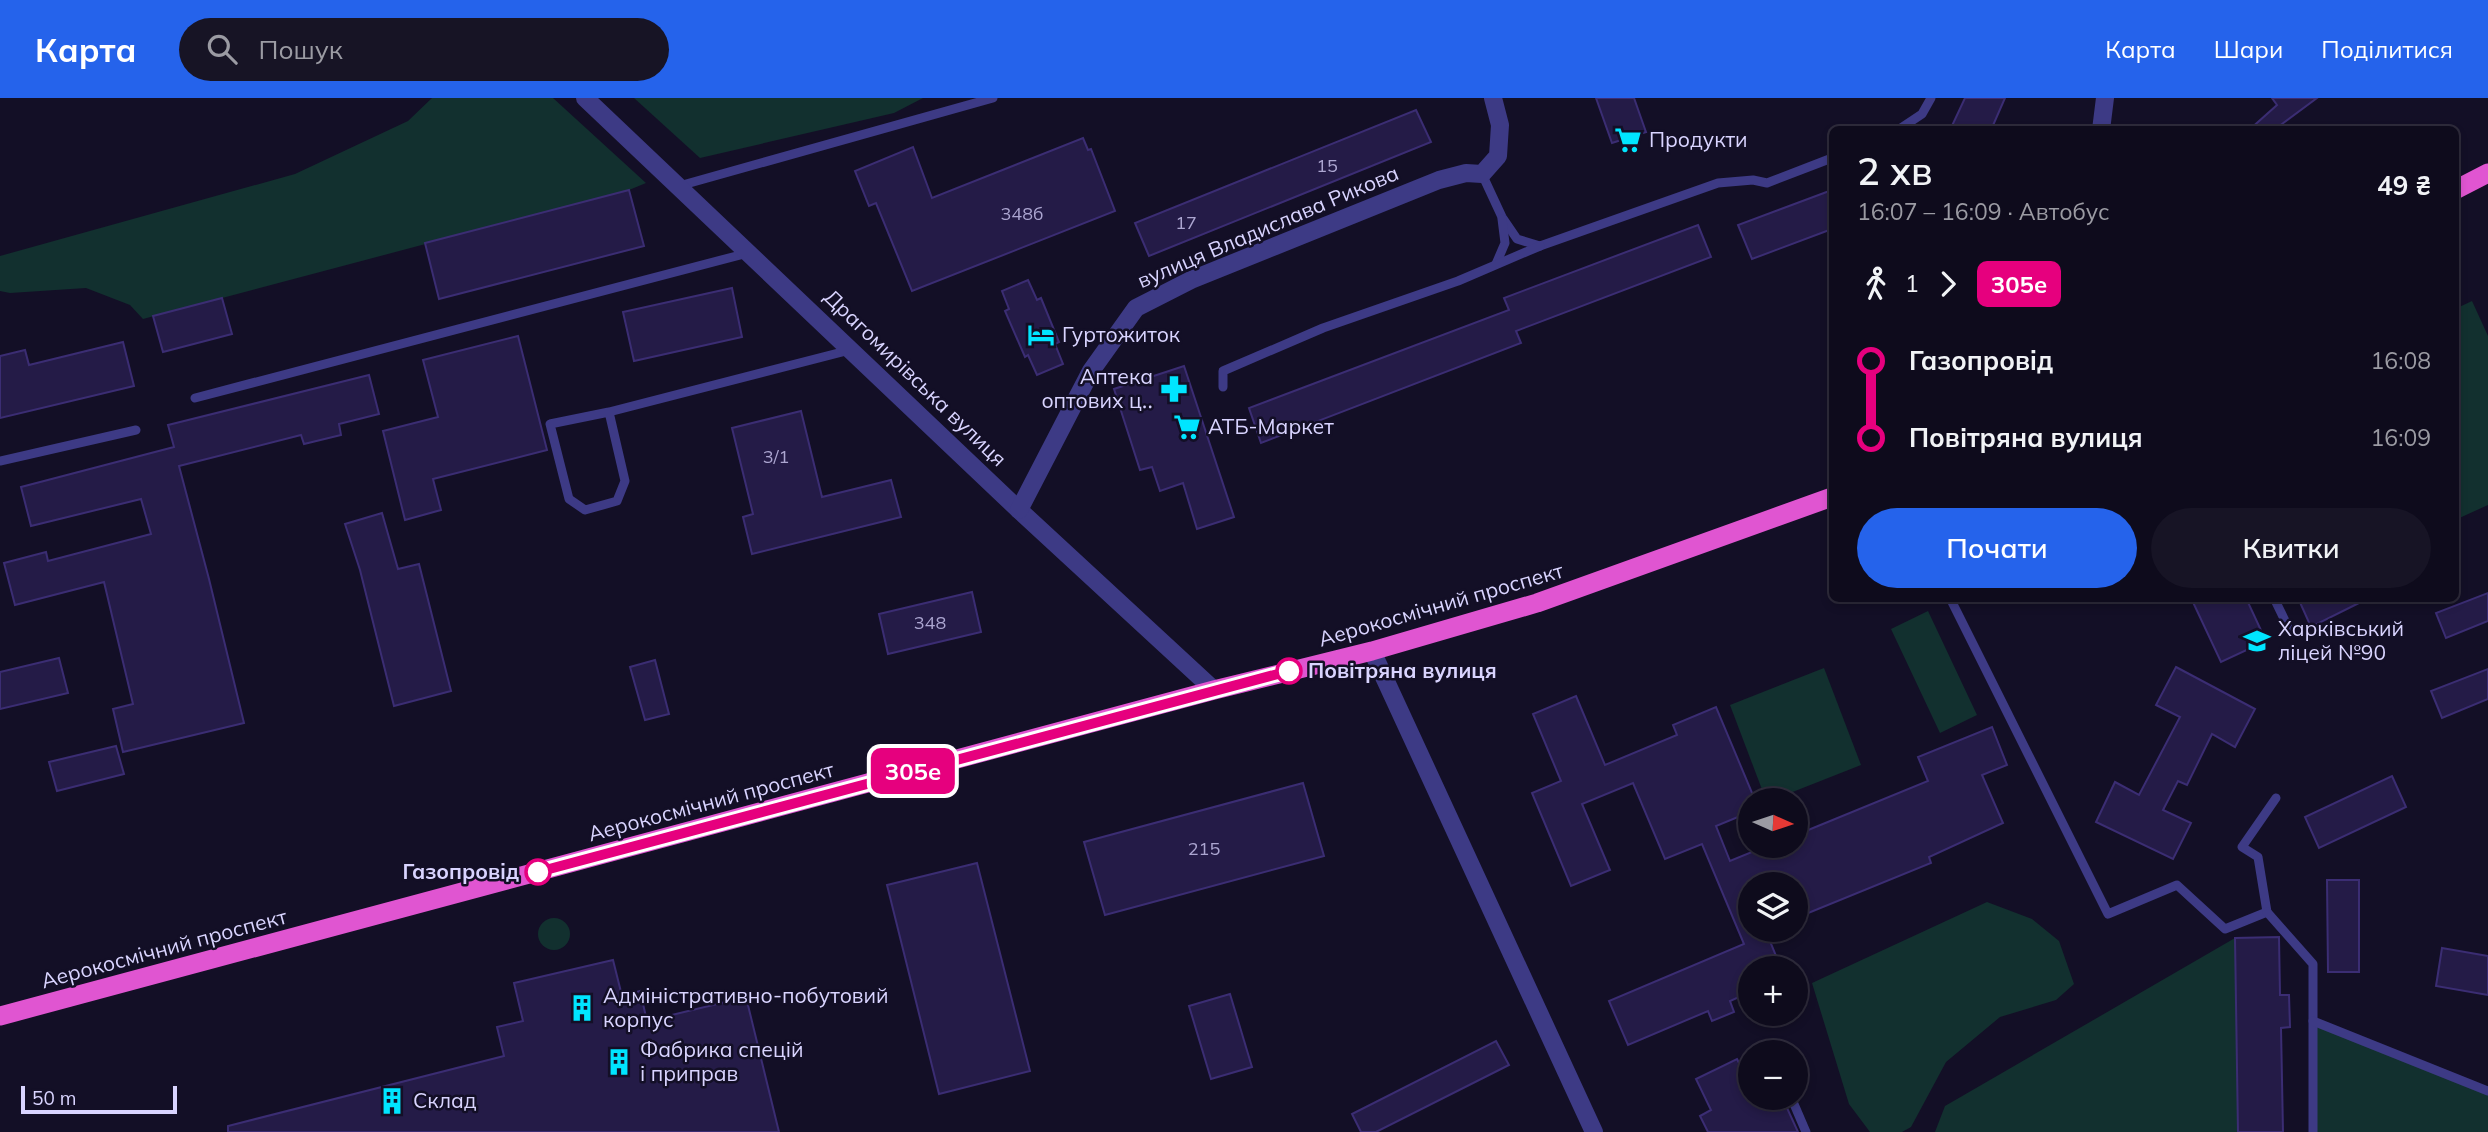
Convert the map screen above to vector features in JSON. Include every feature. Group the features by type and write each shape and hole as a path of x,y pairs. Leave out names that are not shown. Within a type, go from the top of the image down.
{"highway":[{"path":"2459,188 2488,173"},
{"name":"Аерокосмічний проспект","path":"0,1016 1214,690 1372,651 1537,603 1829,498"}],"street":[{"name":"Драгомирівська вулиця","path":"585,98 1019,510 1214,690"},
{"path":"1482,174 1498,156 1500,125 1493,98"},
{"path":"2102,126 2105,99"},
{"name":"вулиця Владислава Рикова","path":"1019,510 1091,371 1136,308 1191,280 1439,180 1466,173 1482,174"},
{"path":"1372,651 1594,1132"}],"lane":[{"path":"679,186 993,98"},
{"path":"1904,126 1922,114 1931,98"},
{"path":"1223,387 1223,371 1324,328 1458,281 1540,246 1718,183 1753,180 1767,183 1829,159"},
{"path":"1482,174 1502,217 1517,239 1540,246"},
{"path":"1496,264 1505,243 1502,217"},
{"path":"195,398 750,253"},
{"path":"609,412 625,481 617,501 585,510 569,499 551,424 609,412 852,349"},
{"path":"0,461 136,430"},
{"path":"1952,602 2108,914 2176,885 2225,929 2267,912"},
{"path":"2276,602 2290,631"},
{"path":"2276,797 2242,847 2258,857 2267,912 2313,964 2314,1132"},
{"path":"2313,1021 2488,1091"},
{"path":"1797,1110 1806,1132"}],"green space":[{"path":"432,98 553,98 646,183 629,190 143,319 130,305 86,288 10,293 0,291 0,256 295,174 408,121"},
{"path":"634,98 923,98 894,113 700,158"},
{"path":"2472,301 2488,336 2488,505 2459,518 2459,307"},
{"path":"1928,611 1977,715 1940,733 1891,629"},
{"path":"1824,668 1861,765 1803,788 1761,788 1730,705"},
{"path":"1987,902 2032,919 2059,941 2074,984 2056,1000 2000,1017 1946,1062 1911,1127 1902,1132 1870,1132 1849,1104 1812,983"},
{"path":"554,918 565,923 570,934 565,945 554,950 543,945 538,934 543,923"},
{"path":"2235,938 2238,1132 1935,1132 1945,1106"},
{"path":"2313,1021 2488,1091 2488,1132 2313,1132"}],"building":[{"path":"1596,98 1634,98 1646,132 1612,143"},
{"path":"1965,98 2005,98 1993,126 1952,126"},
{"path":"2272,98 2317,98 2279,126 2253,126 2277,105"},
{"path":"1416,110 1431,142 1149,256 1135,223"},
{"path":"1083,138 1088,150 1091,149 1115,211 912,291 876,203 869,206 855,171 913,147 932,198"},
{"path":"629,190 644,246 439,299 425,243"},
{"path":"1829,191 1829,230 1752,259 1738,225"},
{"path":"1698,225 1711,257 1516,331 1521,343 1261,443 1249,408 1509,310 1504,298"},
{"path":"1028,280 1037,300 1041,298 1059,342 1055,344 1063,364 1037,375 1028,355 1025,357 1005,311 1009,309 1002,291"},
{"path":"732,288 742,337 634,361 623,312"},
{"path":"222,298 232,334 163,352 153,316"},
{"path":"518,336 547,450 433,479 441,510 405,520 383,431 438,417 423,360"},
{"path":"123,342 134,386 0,418 0,356 25,350 29,365"},
{"path":"1184,366 1234,517 1197,529 1183,483 1160,491 1152,467 1140,470 1114,389"},
{"path":"369,375 379,414 339,424 341,435 304,444 301,435 179,466 244,723 123,752 113,709 133,704 104,582 15,605 4,563 46,552 48,561 151,534 141,499 31,526 21,487 174,447 168,425"},
{"path":"801,411 822,497 891,480 901,517 752,554 743,517 753,514 732,428"},
{"path":"382,513 398,569 419,564 451,691 394,706 360,570 345,524"},
{"path":"972,592 981,632 888,654 879,614"},
{"path":"2488,593 2488,621 2446,638 2436,613"},
{"path":"2193,602 2248,602 2266,641 2221,662"},
{"path":"2300,602 2361,602 2311,627"},
{"path":"59,658 68,693 0,709 0,672"},
{"path":"655,660 669,714 645,720 630,667"},
{"path":"2176,667 2255,709 2235,747 2212,734 2187,785 2178,781 2163,810 2191,823 2173,859 2096,822 2115,782 2139,795 2180,717 2156,705"},
{"path":"2488,669 2488,699 2442,718 2431,691"},
{"path":"1576,696 1605,765 1677,735 1673,725 1716,707 1750,788 1738,788 1738,817 1716,826 1730,861 1738,858 1808,858 1808,830 1928,781 1918,757 1992,727 2007,765 1982,775 2003,823 1929,857 1931,863 1808,913 1808,872 1738,872 1738,930 1702,844 1665,859 1633,783 1582,804 1610,870 1571,886 1532,793 1561,781 1533,714"},
{"path":"116,746 124,774 57,791 49,762"},
{"path":"2392,776 2406,807 2319,848 2305,817"},
{"path":"1303,783 1324,856 1105,915 1084,842"},
{"path":"977,863 1030,1071 939,1094 887,885"},
{"path":"2327,880 2359,880 2359,972 2328,972"},
{"path":"2279,937 2280,995 2289,995 2290,1027 2281,1028 2283,1132 2238,1132 2235,938"},
{"path":"1743,942 1770,942 1776,956 1738,956 1738,997 1730,1001 1734,1012 1712,1021 1708,1011 1628,1045 1609,1001 1744,944"},
{"path":"2442,948 2488,956 2488,995 2436,986"},
{"name":"Фабрика спецій і приправ","path":"613,960 622,996 640,991 647,1021 746,997 779,1132 228,1132 228,1126 504,1056 497,1027 523,1021 514,983"},
{"path":"1230,994 1252,1067 1211,1079 1189,1006"},
{"path":"1496,1041 1509,1065 1376,1132 1361,1132 1352,1114"},
{"path":"1737,1059 1738,1110 1788,1110 1798,1132 1708,1132 1700,1116 1711,1110 1696,1079"}],"bus line":[{"name":"305e","path":"538,872 1289,671"}],"place":[{"name":"Продукти","path":"1628,140"},
{"name":"Гуртожиток","path":"1041,335"},
{"name":"Аптека оптових ц‥","path":"1174,389"},
{"name":"АТБ-Маркет","path":"1187,427"},
{"name":"Харківський ліцей №90","path":"2257,641"},
{"name":"Повітряна вулиця","path":"1289,671"},
{"name":"Газопровiд","path":"538,872"},
{"name":"Адміністративно-побутовий корпус","path":"582,1008"},
{"name":"Фабрика спецій і приправ","path":"619,1062"},
{"name":"Склад","path":"392,1101"}]}
